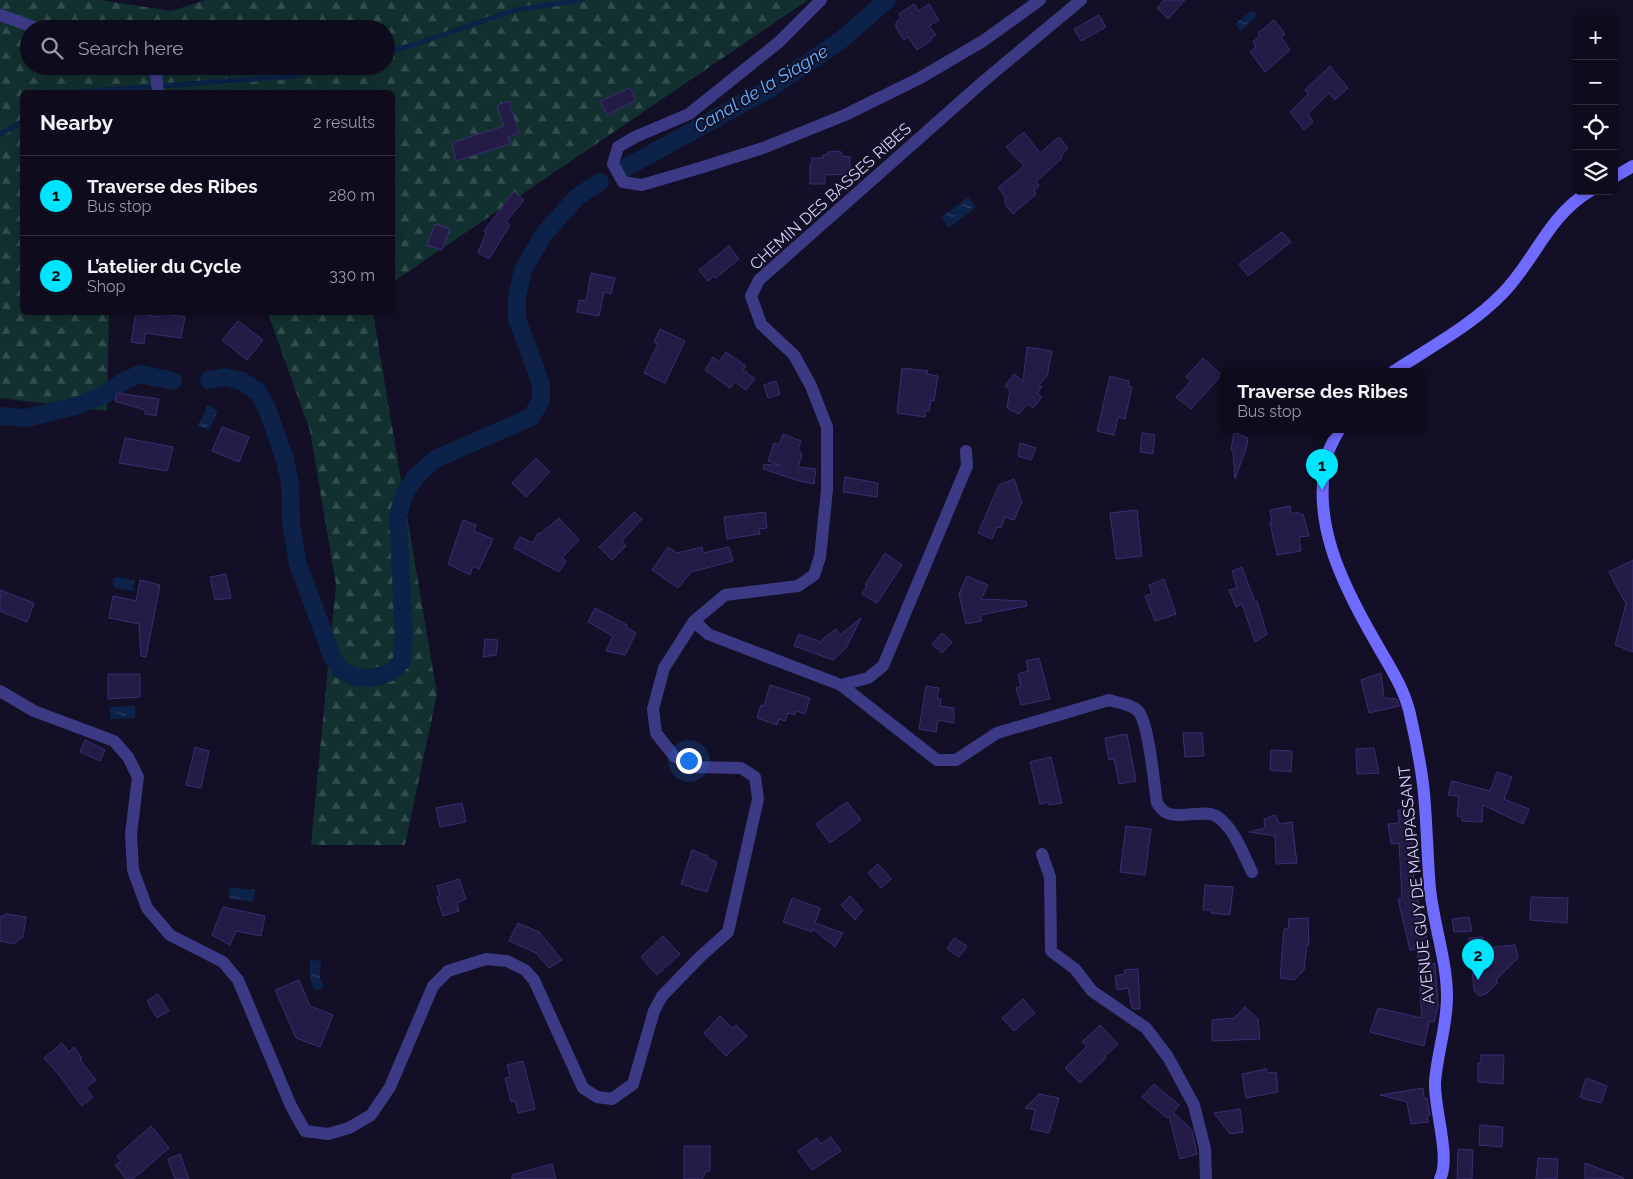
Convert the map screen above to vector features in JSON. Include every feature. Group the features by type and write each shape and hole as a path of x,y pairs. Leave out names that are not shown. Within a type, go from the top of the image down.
{"main road":[{"path":"1618,175 1633,166"},
{"path":"1399,368 1451,336 1504,292 1554,221 1568,207 1584,195"},
{"name":"AVENUE GUY DE MAUPASSANT","path":"1338,433 1329,449 1322,490 1323,510 1331,549 1344,584 1397,679 1411,715 1422,782 1430,891 1446,976 1447,998 1435,1084 1444,1157 1440,1179"}],"street":[{"path":"821,0 779,42 689,114 635,137 618,147 613,164 623,182 642,185 703,167 763,148 845,115 920,78 983,41 1040,0"},
{"name":"CHEMIN DES BASSES RIBES","path":"0,691 34,711 114,741 128,757 138,777 131,834 133,870 147,908 170,935 223,962 238,980 291,1106 305,1131 328,1134 348,1128 371,1115 390,1087 433,986 448,971 486,959 507,961 525,970 534,980 583,1088 597,1096 612,1099 633,1084 654,1011 662,996 701,956 728,932 758,799 755,778 741,768 694,767 674,756 656,733 653,709 664,668 694,621 725,595 798,586 814,576 820,557 827,490 827,427 811,386 794,355 761,324 751,296 759,280 985,80 1081,0"},
{"path":"0,15 20,22"},
{"path":"156,75 158,90"},
{"path":"841,685 868,678 883,666 967,466 966,451"},
{"path":"694,621 708,634 841,685 937,760 956,760 997,734 1109,700 1127,704 1138,711 1144,724 1157,803 1166,812 1184,815 1214,815 1224,822 1237,841 1252,872"},
{"path":"1042,854 1050,877 1051,951 1076,969 1092,991 1146,1028 1168,1057 1194,1105 1205,1149 1206,1179"}],"green space":[{"path":"0,0 100,0 171,11 206,0 808,0 395,281 395,90 20,90 20,315 109,315 107,411 0,398"},
{"path":"269,315 373,315 437,694 405,845 311,845 336,584 310,431"}],"water":[{"path":"1251,11 1255,13 1256,17 1240,31 1235,24"},
{"path":"968,197 976,207 949,228 941,218"},
{"path":"208,405 218,410 209,431 198,426"},
{"path":"114,578 134,580 133,591 115,588 113,585"},
{"path":"135,706 135,718 110,719 110,707"},
{"path":"230,887 255,890 253,902 228,898"},
{"path":"310,960 321,961 320,978 324,987 315,991 310,979"}],"building":[{"path":"1164,0 1185,0 1168,19 1157,8"},
{"path":"914,4 919,11 929,4 939,20 929,26 936,35 917,50 908,37 904,40 896,28 896,22 901,18 899,14"},
{"path":"1099,15 1106,27 1081,41 1074,29"},
{"path":"1274,20 1285,34 1281,37 1290,50 1265,72 1250,52 1256,47 1253,42 1260,35 1258,33"},
{"path":"1330,66 1348,88 1335,100 1329,93 1308,114 1313,122 1304,130 1290,112 1308,94 1305,90"},
{"path":"630,88 636,100 607,115 600,101"},
{"path":"509,101 519,133 508,137 510,144 456,161 452,143 504,126 497,105"},
{"path":"1024,132 1040,153 1059,137 1068,148 1061,156 1062,158 1036,182 1039,186 1034,191 1036,194 1013,214 1005,204 1005,197 998,188 1024,166 1006,147"},
{"path":"840,151 843,156 850,157 850,174 825,175 825,184 810,184 810,164 812,164 812,158 823,158 823,155 828,154 828,152"},
{"path":"514,191 524,200 506,222 510,225 489,259 478,253 486,233 484,231"},
{"path":"435,224 450,229 442,250 427,245"},
{"path":"1282,232 1291,242 1248,276 1239,264"},
{"path":"729,246 739,259 716,278 714,276 708,281 699,270"},
{"path":"591,273 615,278 611,294 604,292 599,316 577,312 579,300 586,301"},
{"path":"136,315 185,317 181,338 145,333 144,344 131,342"},
{"path":"238,321 263,340 247,360 222,340"},
{"path":"660,329 685,341 665,383 644,373 658,344 654,342"},
{"path":"1027,347 1052,351 1047,376 1039,385 1042,387 1037,393 1042,397 1033,408 1028,404 1019,414 1007,408 1010,390 1005,386 1014,374 1023,381"},
{"path":"726,352 746,366 743,370 755,379 746,390 735,382 730,388 705,370 713,357 719,362"},
{"path":"1203,358 1220,373 1220,377 1191,409 1176,397 1191,381 1186,377"},
{"path":"902,368 928,371 927,374 938,376 934,401 931,400 929,411 926,410 925,417 897,413"},
{"path":"1110,376 1129,381 1128,386 1132,387 1125,419 1118,417 1114,435 1097,431"},
{"path":"776,381 780,394 768,398 764,385"},
{"path":"117,393 159,399 156,416 145,414 145,410 115,401"},
{"path":"222,427 249,437 239,462 212,451"},
{"path":"1142,433 1155,435 1153,454 1140,452"},
{"path":"1234,433 1248,438 1248,443 1235,479 1233,451 1231,450"},
{"path":"783,434 801,441 798,448 802,455 798,467 816,469 814,484 763,469 764,464 780,466 768,461 774,443 779,445"},
{"path":"125,438 173,447 167,471 119,463"},
{"path":"1020,443 1036,448 1031,460 1018,456"},
{"path":"536,458 550,472 526,497 512,483"},
{"path":"845,477 878,483 877,497 843,492"},
{"path":"1014,479 1022,502 1014,520 1005,517 1001,528 997,527 992,539 978,533 999,485"},
{"path":"1290,506 1291,514 1298,512 1303,514 1309,536 1299,537 1301,551 1277,555 1270,523 1272,523 1270,510"},
{"path":"1137,510 1142,556 1116,559 1110,513"},
{"path":"634,512 642,519 622,541 626,546 612,560 599,547"},
{"path":"765,512 767,528 759,529 760,534 727,539 724,517"},
{"path":"559,518 579,540 562,558 566,561 559,572 514,548 520,537 533,543 538,533 540,534"},
{"path":"463,520 476,525 474,531 493,539 479,569 473,566 470,575 448,564"},
{"path":"668,547 677,553 702,547 703,553 729,547 733,561 691,572 678,588 652,570"},
{"path":"885,553 902,565 877,603 862,594 867,586 865,585"},
{"path":"1633,560 1633,652 1615,645 1626,604 1609,572"},
{"path":"1242,567 1255,602 1257,601 1267,634 1255,642 1242,604 1236,607 1229,590 1237,588 1232,571"},
{"path":"226,574 231,598 215,600 210,577"},
{"path":"967,576 988,585 981,599 1026,601 1027,606 980,615 982,621 966,624 959,594"},
{"path":"1164,579 1176,614 1155,621 1145,596 1152,594 1149,585"},
{"path":"140,580 160,585 146,657 141,656 139,624 109,618 113,596 136,601"},
{"path":"0,590 34,603 27,622 0,611"},
{"path":"595,608 627,625 626,627 636,633 625,655 606,651 613,636 588,622"},
{"path":"861,618 846,648 833,660 794,646 799,634 821,642 836,629 840,635"},
{"path":"942,633 952,642 942,653 932,644"},
{"path":"485,639 498,640 496,655 483,657"},
{"path":"1039,658 1050,699 1021,705 1016,688 1021,686 1018,674 1028,671 1026,661"},
{"path":"1381,673 1384,698 1397,699 1399,706 1369,713 1361,680"},
{"path":"108,674 140,674 140,697 108,699"},
{"path":"770,685 810,698 805,714 796,711 795,715 788,713 785,721 779,719 777,725 757,718 761,705 764,706"},
{"path":"926,686 939,688 937,699 941,699 940,706 954,708 954,723 938,720 936,732 919,729"},
{"path":"1183,733 1202,733 1204,756 1185,757"},
{"path":"1127,734 1136,781 1119,784 1114,759 1109,760 1105,738"},
{"path":"85,740 105,750 100,761 80,752"},
{"path":"195,747 209,751 201,788 186,785"},
{"path":"1374,748 1379,773 1357,774 1356,749"},
{"path":"1271,750 1292,751 1291,772 1270,770"},
{"path":"1051,757 1062,803 1049,805 1048,802 1040,804 1030,762"},
{"path":"1497,772 1512,777 1504,799 1529,809 1523,824 1483,805 1482,822 1462,821 1462,817 1457,816 1459,796 1448,795 1452,781 1490,791"},
{"path":"847,802 861,820 830,843 816,824"},
{"path":"462,803 466,822 440,827 436,808"},
{"path":"1412,808 1414,821 1411,822 1414,882 1432,964 1435,963 1438,1006 1434,1022 1429,1022 1424,1046 1370,1032 1378,1008 1422,1018 1417,949 1410,950 1398,899 1402,899 1399,843 1391,844 1388,824 1399,823 1398,810"},
{"path":"1275,815 1280,824 1292,822 1297,863 1276,864 1275,836 1249,832 1265,828 1264,819"},
{"path":"1126,826 1151,829 1145,875 1120,872"},
{"path":"692,850 708,856 707,858 717,862 707,892 681,884"},
{"path":"878,864 891,879 881,888 868,873"},
{"path":"459,879 466,899 457,903 459,911 443,916 437,897 440,895 437,886"},
{"path":"1205,885 1233,887 1230,915 1203,910"},
{"path":"850,896 863,910 855,920 841,905"},
{"path":"1531,897 1568,898 1567,923 1530,920"},
{"path":"792,898 820,908 815,923 843,933 835,947 813,929 812,932 783,922"},
{"path":"223,907 265,916 261,936 236,931 230,945 212,935"},
{"path":"7,914 26,917 23,937 13,944 0,941 0,917"},
{"path":"1469,917 1472,931 1454,932 1452,919"},
{"path":"1308,918 1309,945 1307,945 1304,970 1294,980 1280,978 1284,929 1289,928 1288,919"},
{"path":"518,923 539,932 562,960 549,968 536,953 509,941"},
{"path":"663,936 680,954 657,975 641,957"},
{"path":"1483,937 1484,948 1515,945 1518,958 1496,980 1498,982 1486,994 1479,996 1474,990 1469,938"},
{"path":"954,938 967,946 959,957 947,949"},
{"path":"1138,969 1140,1009 1133,1009 1128,988 1117,990 1115,976 1125,974 1124,970"},
{"path":"299,980 310,1006 333,1015 320,1047 296,1038 275,990"},
{"path":"158,994 169,1011 157,1018 147,1001"},
{"path":"1023,999 1035,1013 1014,1031 1002,1018"},
{"path":"1245,1007 1258,1019 1260,1039 1212,1041 1212,1020 1234,1018"},
{"path":"720,1016 732,1028 736,1025 747,1036 726,1056 704,1033"},
{"path":"1100,1025 1118,1044 1080,1083 1065,1068 1087,1046 1082,1042"},
{"path":"62,1043 69,1052 74,1047 82,1058 80,1060 96,1080 86,1088 93,1097 82,1106 44,1058"},
{"path":"1481,1055 1504,1055 1503,1084 1478,1082 1478,1063 1481,1063"},
{"path":"523,1061 535,1109 518,1113 515,1101 511,1102 505,1078 510,1077 507,1065"},
{"path":"1266,1069 1267,1073 1276,1072 1278,1092 1246,1098 1242,1074"},
{"path":"1586,1078 1607,1086 1601,1103 1580,1097"},
{"path":"1154,1084 1179,1105 1173,1112 1192,1130 1197,1154 1180,1159 1169,1116 1167,1118 1142,1097"},
{"path":"1423,1088 1424,1098 1427,1098 1430,1115 1427,1116 1428,1122 1411,1124 1407,1102 1380,1095"},
{"path":"1039,1094 1059,1098 1049,1133 1031,1129 1035,1110 1025,1108"},
{"path":"1240,1109 1243,1132 1230,1134 1214,1113"},
{"path":"1480,1125 1503,1127 1502,1147 1479,1145"},
{"path":"151,1126 169,1148 133,1179 126,1179 115,1165 121,1161 117,1156"},
{"path":"831,1137 841,1151 812,1170 798,1151 817,1138 821,1144"},
{"path":"684,1146 710,1146 710,1171 706,1171 702,1179 684,1179"},
{"path":"1458,1149 1473,1150 1472,1179 1457,1179"},
{"path":"180,1154 189,1179 175,1179 168,1159"},
{"path":"1538,1158 1558,1159 1557,1179 1536,1179"},
{"path":"1585,1163 1624,1178 1585,1179"},
{"path":"552,1164 556,1179 512,1179 512,1175"}],"waterway":[{"path":"395,50 515,10 581,0"},
{"name":"Canal de la Siagne","path":"627,167 769,89 840,41 887,0"},
{"path":"104,90 300,75"},
{"path":"0,134 20,123"},
{"name":"Canal de la Siagne","path":"209,380 225,377 242,381 258,392 268,411 285,460 290,483 291,524 298,564 332,656 341,670 356,677 373,678 391,672 402,661 404,635 398,516 404,495 416,476 436,459 531,417 541,401 541,384 517,319 517,297 523,270 544,234 577,197 600,182"},
{"name":"Canal de la Siagne","path":"0,416 26,418 76,406 106,394 124,381 140,374 173,381"}],"place":[{"name":"Traverse des Ribes","path":"1322,490"},
{"name":"L’atelier du Cycle","path":"1478,980"}]}
